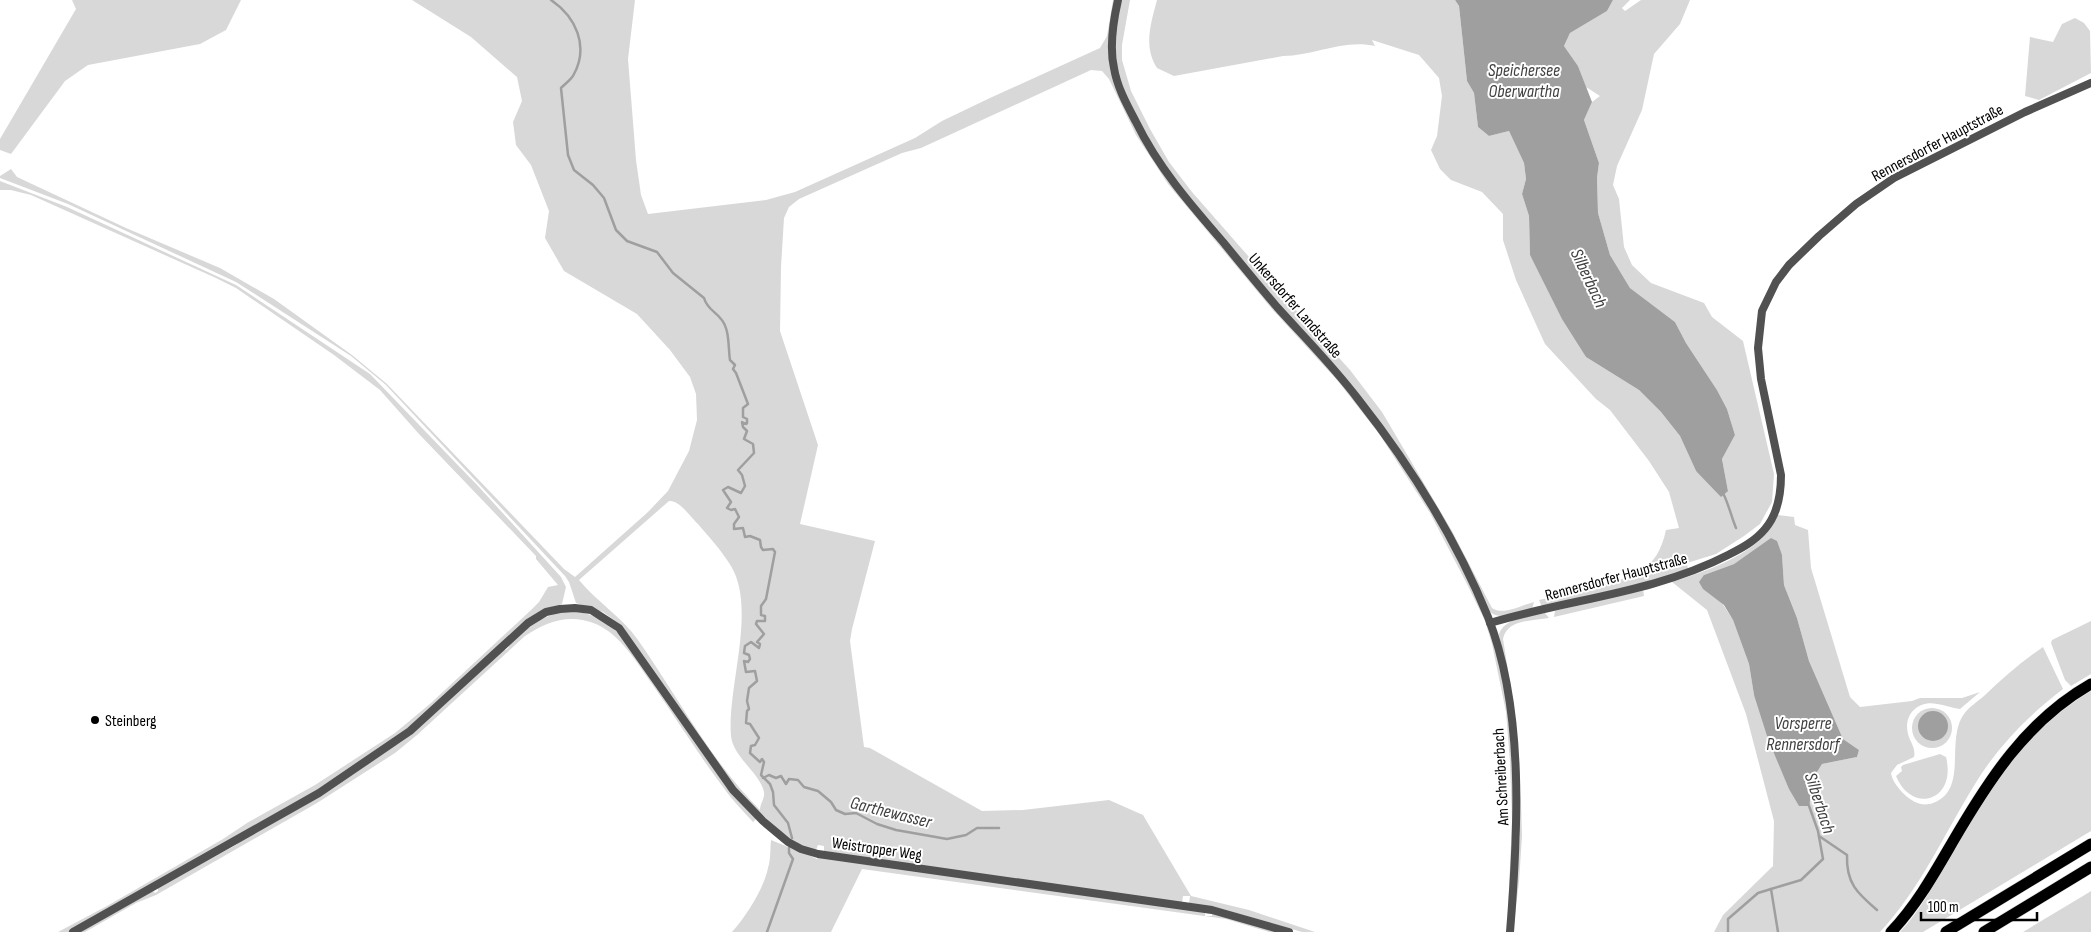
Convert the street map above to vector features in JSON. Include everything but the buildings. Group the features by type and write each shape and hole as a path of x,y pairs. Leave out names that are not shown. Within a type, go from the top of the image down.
{"highway":[{"path":"1891,932 1919,896 1984,788 2009,754 2037,723 2091,684"},
{"path":"1946,932 2091,844"},
{"path":"1984,932 2091,867"},
{"path":"2066,883 2091,873"}],"street":[{"name":"Unkersdorfer Landstraße","path":"1118,0 1112,44 1114,70 1131,112 1152,151 1184,198 1276,306 1340,377 1384,432 1448,533 1490,623"},
{"name":"Rennersdorfer Hauptstraße","path":"1490,623 1671,579 1709,565 1758,537 1774,517 1781,490 1781,475 1761,379 1758,348 1762,311 1776,282 1789,265 1819,236 1856,204 1894,178 2026,112 2091,83"},
{"name":"Weistropper Weg","path":"73,932 319,793 410,731 528,622 546,612 568,608 590,610 620,628 733,790 762,821 788,842 801,849 818,854 1212,910 1289,932"},
{"name":"Am Schreiberbach","path":"1490,623 1507,691 1515,771 1516,828 1510,932"}],"shaded area":[{"path":"72,0 241,0 226,30 200,44 88,65 65,81 11,154 0,150 0,139 76,9"},
{"path":"412,0 635,0 628,59 636,160 641,195 648,214 766,200 795,192 915,138 942,121 1100,48 1107,36 1113,0 1130,0 1122,45 1122,60 1131,91 1169,162 1192,192 1350,370 1382,412 1452,531 1492,608 1502,611 1534,602 1532,609 1510,615 1499,616 1489,611 1402,454 1278,304 1159,168 1179,196 1223,249 1316,352 1356,401 1405,469 1448,541 1479,604 1494,643 1508,714 1511,750 1512,820 1506,712 1492,644 1485,621 1430,513 1380,435 1337,380 1272,309 1168,184 1136,135 1109,79 1102,71 1091,70 921,148 902,153 799,199 789,207 784,218 780,331 818,445 800,524 875,541 850,641 864,747 870,748 982,811 1023,810 1109,800 1143,815 1191,896 1249,910 1315,932 1302,932 1226,910 1189,903 1190,896 1183,896 1182,903 824,851 824,846 818,845 816,850 802,852 817,859 819,857 1205,912 1205,916 1212,916 1212,913 1278,932 1269,932 1226,919 862,869 831,932 732,932 743,918 763,884 769,865 771,840 788,847 790,840 739,793 621,625 603,612 576,603 565,576 386,385 351,356 236,282 68,204 0,178 0,176 11,169 17,177 126,228 220,268 274,299 352,355 387,384 564,569 575,577 648,512 668,491 689,451 697,420 696,394 690,377 670,350 637,314 564,271 545,238 549,211 531,165 516,145 513,122 522,101 517,77 471,37","holes":["669,501 677,503 720,550 731,566 738,584 741,604 741,626 731,716 731,736 736,751 762,785 764,794 760,810 725,770 632,632 579,580"]},
{"path":"1157,0 1455,0 1459,6 1467,81 1474,93 1478,127 1489,136 1509,131 1524,163 1526,179 1522,194 1529,216 1530,255 1586,357 1639,390 1661,412 1680,436 1696,471 1728,491 1722,459 1735,435 1727,409 1675,322 1630,288 1610,255 1598,213 1597,178 1599,163 1584,120 1592,102 1600,96 1586,87 1578,66 1564,46 1570,33 1607,11 1613,0 1630,0 1622,8 1625,11 1641,0 1690,0 1680,24 1654,54 1642,110 1617,166 1613,185 1619,199 1624,247 1632,265 1651,283 1704,303 1712,317 1743,341 1774,474 1772,502 1760,524 1716,554 1687,563 1688,570 1647,582 1542,607 1539,600 1621,579 1641,570 1650,564 1656,555 1666,530 1679,528 1669,492 1649,461 1610,410 1596,399 1545,344 1516,280 1503,240 1503,214 1482,192 1451,180 1440,169 1431,150 1437,136 1442,96 1439,78 1419,55 1372,40 1375,46 1363,44 1340,46 1174,76 1157,68 1150,51 1152,17"},
{"path":"2075,18 2084,23 2090,31 2091,73 2039,100 2025,96 2030,37 2053,42 2062,24"},
{"path":"0,181 67,207 236,285 370,374 479,487 561,577 566,587 562,604 521,624 408,730 319,789 69,932 58,932 107,906 315,785 395,733 431,703 530,611 539,602 548,587 558,585 536,559 536,556 419,434 380,390 334,355 236,288 31,195 11,190 0,190"},
{"path":"1778,515 1794,517 1795,525 1808,530 1811,568 1850,697 1860,707 1912,701 1920,698 1962,698 1980,692 1960,709 1930,703 1918,707 1910,715 1907,727 1914,757 1897,765 1891,773 1898,788 1911,800 1921,804 1929,804 1944,797 1954,776 1956,737 1964,714 2012,670 2043,647 2063,689 2015,732 1984,770 1920,879 1895,915 1880,932 1714,932 1723,915 1773,866 1774,821 1746,714 1707,610 1672,582 1706,570 1740,554 1760,540","holes":["1753,551 1782,555 1784,585 1797,618 1809,661 1843,739 1859,750 1857,757 1822,764 1814,777 1754,695 1749,664 1733,620 1704,575 1734,564"]},
{"path":"1643,589 1644,596 1554,617 1555,611"},
{"path":"571,611 591,615 606,623 632,649 726,787 756,819 753,822 726,792 621,642 596,624 577,619 559,620 542,626 525,636 395,753 317,803 156,895 136,903 85,932 79,932 153,891 155,893 158,891 158,888 236,845 247,836 375,759 404,740 503,649 506,650 509,647 508,643 523,631 537,621 561,612"},
{"path":"1545,613 1549,618 1515,624 1505,632 1503,639 1515,714 1521,803 1522,836 1513,932 1520,836 1519,803 1499,634 1506,624 1512,621"},
{"path":"2091,621 2091,674 2071,686 2065,680 2051,643 2052,640"},
{"path":"2091,691 2091,831 1923,932 1900,932 1921,905 1979,808 2010,764 2046,725 2067,707"},
{"path":"1936,708 1943,711 1949,717 1952,728 1951,736 1943,745 1936,748 1928,748 1921,745 1913,736 1912,724 1915,717 1924,709"},
{"path":"1940,754 1946,757 1948,772 1945,784 1939,793 1931,798 1922,799 1912,796 1903,788 1896,776 1902,771 1901,767"},
{"path":"1512,820 1511,860 1507,932"},
{"path":"2091,891 2091,932 2023,932 2088,893"}],"water":[{"name":"Speichersee Oberwartha","path":"1455,0 1613,0 1607,11 1570,33 1564,46 1578,66 1592,102 1584,120 1599,163 1597,178 1598,213 1610,255 1630,288 1675,322 1727,409 1735,435 1722,459 1728,491 1721,497 1696,471 1680,436 1661,412 1639,390 1586,357 1562,319 1530,255 1529,216 1522,194 1526,179 1524,163 1509,131 1489,136 1478,127 1474,93 1467,81 1459,6"},
{"name":"Vorsperre Rennersdorf","path":"1771,538 1777,541 1782,555 1784,585 1797,618 1809,661 1843,739 1859,750 1857,757 1822,764 1814,777 1809,806 1799,806 1789,789 1768,739 1754,695 1749,664 1733,620 1724,605 1703,589 1699,582 1704,575 1734,564"},
{"path":"1933,711 1944,715 1948,726 1944,737 1933,741 1922,737 1918,726 1922,715"}],"waterway":[{"path":"551,0 567,15 578,33 580,43 580,53 574,74 561,88 568,155 574,170 593,185 604,198 616,230 627,241 657,252 673,273 704,298 705,302 724,323 730,360 735,365 733,369 748,404 743,408 743,417 747,419 746,424 742,422 743,427 747,431 744,439 753,444 754,453 738,470 742,475 745,486 741,493 728,487 723,490 731,502 727,508 735,509 739,517 734,524 734,529 743,528 745,537 750,536 760,540 763,550 773,549 775,552 766,599 761,606 761,615 765,616 765,621 757,621 756,624 764,634 757,642 760,644 759,648 751,642 745,646 744,653 749,655 750,659 748,662 744,661 746,672 755,671 757,681 749,688 747,701 749,709 747,711 746,723 750,724 759,738 755,745 751,746 750,753 760,762 762,759 764,762 761,775 770,784 774,805 788,823 792,838"},
{"name":"Silberbach","path":"1723,493 1736,528"},
{"name":"Garthewasser","path":"763,778 769,775 776,778 781,776 786,784 789,779 798,780 804,787 818,791 831,802 836,810 845,814 856,813 877,824 896,830 947,839 966,835 977,828 999,828"},
{"name":"Silberbach","path":"1778,932 1771,889 1801,880 1823,859 1818,831 1808,803"},
{"path":"1819,836 1847,855 1848,873 1854,887 1877,910"},
{"path":"767,932 793,859 789,853 789,848"},
{"path":"1728,932 1728,919 1758,893 1771,889"}],"place":[{"name":"Steinberg","path":"95,720"}]}
